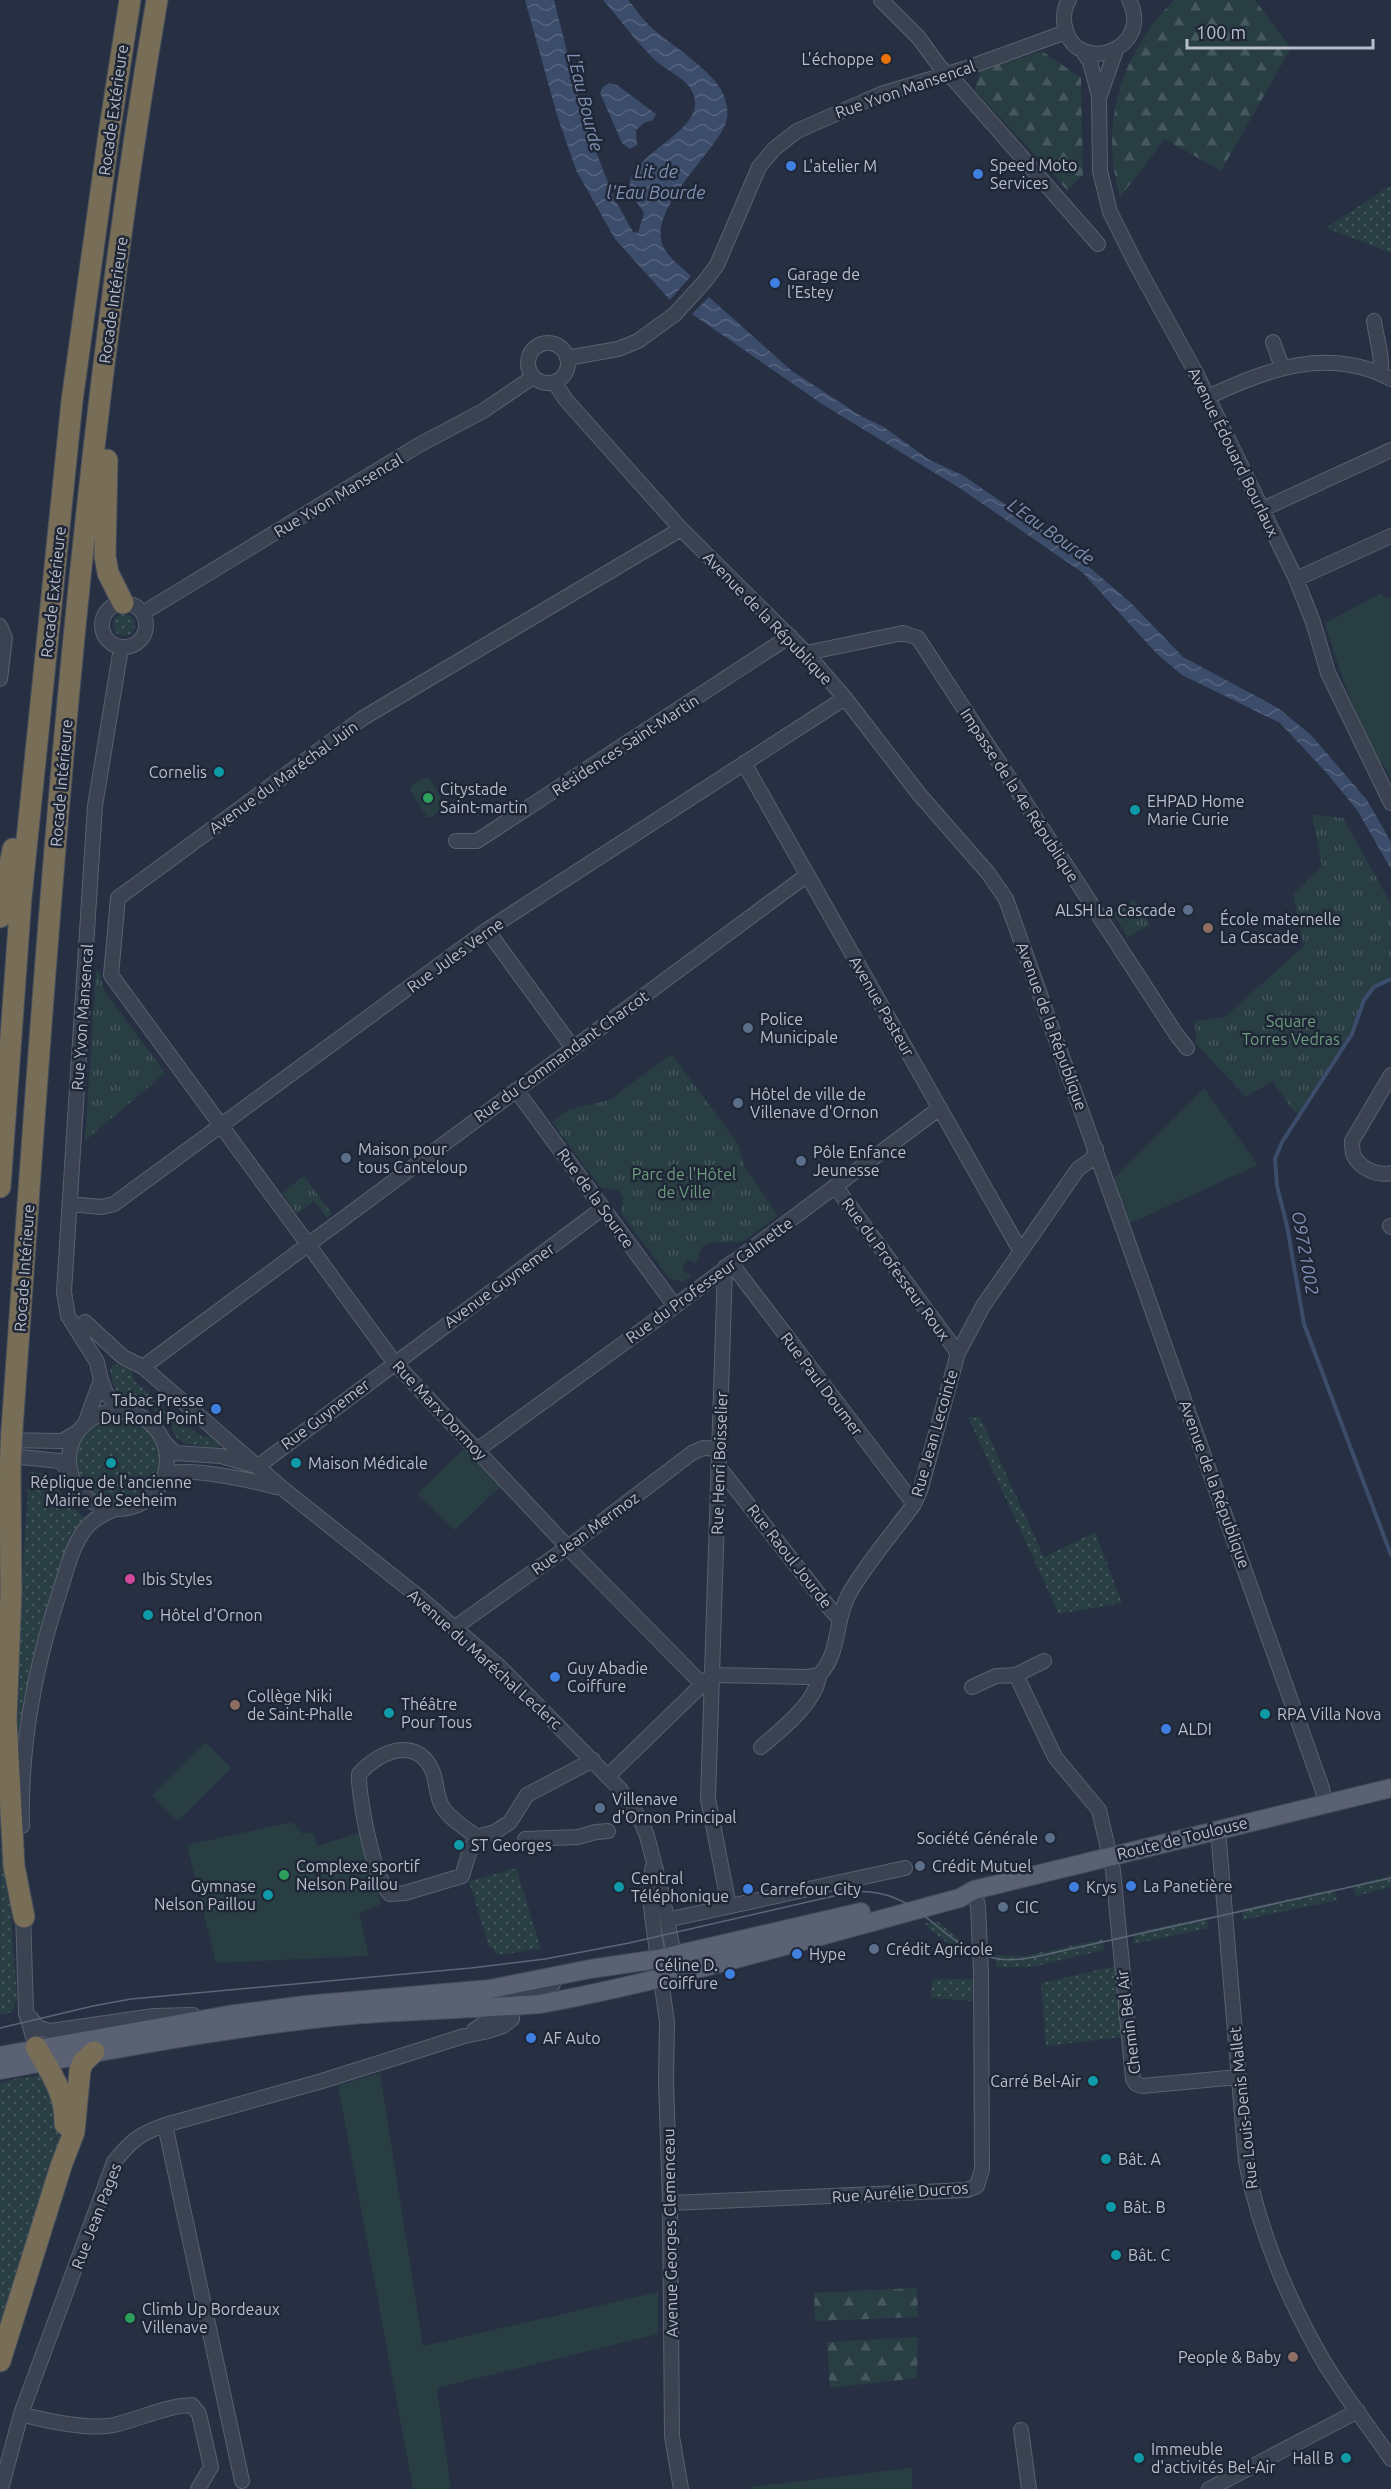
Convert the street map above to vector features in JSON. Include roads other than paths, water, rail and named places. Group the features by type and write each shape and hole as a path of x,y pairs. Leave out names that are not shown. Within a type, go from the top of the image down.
{"highway":[{"name":"Rocade Extérieure","path":"0,1187 21,898 72,401 107,145 130,0"},
{"name":"Rocade Intérieure","path":"0,1570 6,1435 50,899 76,622 103,377 136,133 157,0"},
{"path":"103,377 107,450 105,556 108,573 123,603"},
{"path":"0,916 11,867 24,763 47,647"},
{"path":"5,1462 11,1593 6,1719 14,1866 24,1917"},
{"path":"0,2361 61,2166 74,2132 80,2070 83,2062 94,2052"},
{"path":"40,2055 56,2082 64,2104 65,2131 61,2166"}],"main road":[{"name":"Route de Toulouse","path":"40,2055 94,2052 165,2039 319,2019 512,2006 562,2000 661,1977 960,1898 974,1890 1325,1802 1391,1788"},
{"name":"Route de Toulouse","path":"40,2055 228,2015 305,2005 496,1987 666,1957 957,1889 974,1890"},
{"path":"1,2062 40,2055"}],"street":[{"path":"881,0 920,38 948,74 1098,244"},
{"path":"1066,32 1064,13 1069,0"},
{"name":"Avenue Édouard Bourlaux","path":"1099,98 1116,50 1125,43 1131,33 1134,23 1131,1"},
{"name":"Rue Yvon Mansencal","path":"567,358 618,349 638,341 675,314 706,280 723,252 759,167 787,137 811,123 859,102 948,74 1066,32"},
{"name":"Avenue Édouard Bourlaux","path":"1066,32 1090,62 1099,98 1100,171 1110,212 1208,397 1263,509 1296,579 1313,622 1328,673 1391,803"},
{"path":"1082,50 1093,54 1104,54 1116,50"},
{"path":"1374,321 1385,376"},
{"path":"1273,342 1282,367"},
{"path":"547,343 554,344 564,352 567,358 567,370 555,382 543,383 533,377 528,366 528,359 535,348 547,343"},
{"path":"1208,397 1241,381 1282,367 1329,363 1364,368 1385,376"},
{"name":"Rue Yvon Mansencal","path":"143,613 419,445 483,411 533,377"},
{"name":"Avenue de la République","path":"555,382 566,400 681,529 806,653 845,698 919,795 988,873 1006,899 1262,1618 1325,1802"},
{"path":"1263,509 1391,450"},
{"name":"Avenue du Maréchal Juin","path":"221,1126 111,975 118,898 363,718 681,529"},
{"path":"1296,579 1391,536"},
{"path":"123,603 130,604 143,613 146,627 141,640 128,648 121,648 108,641 102,628 109,608 123,603"},
{"path":"0,626 5,638 0,679"},
{"name":"Impasse de la 4e République","path":"806,653 903,633 918,638 1187,1048"},
{"name":"Résidences Saint-Martin","path":"456,841 477,841 790,636"},
{"name":"Rue Yvon Mansencal","path":"120,1410 106,1393 98,1362 68,1316 66,1300 95,806 121,648"},
{"name":"Rue Jules Verne","path":"70,1204 102,1207 114,1204 488,930 845,698"},
{"name":"Avenue Pasteur","path":"744,763 1020,1250"},
{"name":"Rue du Commandant Charcot","path":"143,1367 807,875"},
{"path":"488,930 573,1048"},
{"path":"1391,1075 1352,1142 1354,1156 1372,1172 1380,1175 1391,1173"},
{"name":"Rue de la Source","path":"516,1090 675,1306"},
{"name":"Rue du Professeur Calmette","path":"477,1450 675,1306 940,1108"},
{"name":"Rue Marx Dormoy","path":"221,1126 306,1245 394,1362 687,1669 706,1679"},
{"name":"Rue Jean Lecointe","path":"761,1747 794,1717 812,1694 818,1684 819,1675 827,1667 834,1652 839,1618 849,1594 914,1504 921,1488 958,1353 983,1305 1078,1169 1092,1159 1096,1149"},
{"name":"Rue du Professeur Roux","path":"835,1186 958,1353"},
{"name":"Avenue Guynemer","path":"394,1362 603,1208"},
{"name":"Rue Henri Boisselier","path":"728,1265 718,1466 712,1660 706,1679 708,1799 729,1906"},
{"name":"Rue Paul Doumer","path":"728,1265 914,1504"},
{"path":"85,1323 123,1357 143,1367 256,1467"},
{"path":"98,1362 123,1357"},
{"name":"Rue Guynemer","path":"256,1467 394,1362"},
{"name":"Rue Yvon Mansencal","path":"81,1428 92,1408 101,1380"},
{"path":"5,1462 60,1461 83,1494 92,1502 115,1509 130,1508 148,1499 162,1481 166,1469 164,1442 157,1430 147,1420 134,1413 120,1410 95,1416 62,1441 6,1435"},
{"path":"71,1474 70,1446 81,1428"},
{"name":"Avenue du Maréchal Leclerc","path":"164,1442 175,1454 221,1456 256,1467 419,1596 501,1668 593,1760 620,1789 641,1821 653,1857 666,1957"},
{"name":"Rue Jean Mermoz","path":"454,1628 692,1453 703,1449 719,1449"},
{"name":"Rue Raoul Jourde","path":"718,1466 839,1618"},
{"name":"Avenue du Maréchal Leclerc","path":"162,1481 174,1473 191,1473 222,1476 282,1488"},
{"path":"40,2055 26,2013 23,1768 38,1663 78,1540 94,1520 115,1509"},
{"path":"972,1687 996,1676 1016,1675 1044,1661"},
{"path":"608,1776 706,1679 819,1675"},
{"name":"Chemin Bel Air","path":"1016,1675 1055,1757 1099,1810 1110,1856 1133,2079 1136,2084 1142,2086 1238,2077"},
{"path":"477,1837 442,1807 428,1763 413,1752 402,1750 378,1756 359,1774 361,1804 383,1884 390,1894 400,1894 462,1876 471,1847 477,1837 495,1832 510,1822 527,1795 593,1760"},
{"name":"Rue Louis-Denis Mallet","path":"1218,1830 1246,2162 1253,2194 1266,2235 1312,2340 1322,2359 1391,2459"},
{"path":"525,1839 578,1837 608,1831"},
{"path":"671,1919 905,1868"},
{"name":"Rue Aurélie Ducros","path":"670,2203 967,2190 977,2186 982,2169 981,1960 978,1906 974,1890"},
{"path":"661,1977 666,1957"},
{"path":"496,1987 504,1992 512,2006 535,1989 592,1978 608,1967"},
{"name":"Avenue Georges Clemenceau","path":"661,1977 667,2022 666,2100 670,2203 672,2436 681,2489"},
{"name":"Rue Jean Pages","path":"1,2489 21,2414 114,2162 130,2142 165,2125 333,2078 464,2036 484,2032 510,2022 512,2006"},
{"path":"26,2013 39,2028 51,2031 154,2016 228,2015"},
{"path":"165,2125 242,2481"},
{"path":"21,2414 35,2418 108,2426 192,2405 199,2414 211,2467 198,2489"},
{"path":"1209,2489 1358,2411"},
{"path":"1021,2430 1029,2489"}],"water":[{"name":"Lit de l'Eau Bourde","path":"525,0 554,0 585,123 614,198 633,232 638,233 644,213 630,189 632,177 651,154 688,121 694,109 694,96 685,82 646,51 603,0 628,0 652,28 712,78 724,96 727,120 724,127 682,186 663,220 661,236 665,250 691,276 670,300 615,239 576,170 557,115"},
{"path":"609,83 617,85 656,114 653,120 644,123 636,130 637,145 630,149 622,143 600,93"},
{"path":"709,297 792,371 861,416 884,427 928,459 964,476 1060,542 1130,602 1183,657 1278,708 1311,735 1367,800 1391,842 1391,869 1357,810 1325,771 1280,723 1182,675 1157,654 1083,573 961,489 822,404 692,314"}],"waterway":[{"name":"O9721002","path":"1391,979 1374,987 1364,1000 1352,1034 1282,1142 1275,1159 1277,1186 1287,1226 1304,1324 1391,1555"}],"tram line":[{"path":"0,2028 131,1999 471,1968 545,1959 629,1943 851,1892 876,1893 896,1899 914,1908 977,1953 998,1959 1015,1960 1391,1878"}],"place":[{"name":"L'échoppe","path":"886,59"},
{"name":"L'atelier M","path":"791,166"},
{"name":"Speed Moto Services","path":"978,174"},
{"name":"Garage de l’Estey","path":"775,283"},
{"name":"Cornelis","path":"219,772"},
{"name":"Citystade Saint-martin","path":"428,798"},
{"name":"EHPAD Home Marie Curie","path":"1135,810"},
{"name":"ALSH La Cascade","path":"1188,910"},
{"name":"École maternelle La Cascade","path":"1208,928"},
{"name":"Police Municipale","path":"748,1028"},
{"name":"Hôtel de ville de Villenave d'Ornon","path":"738,1103"},
{"name":"Maison pour tous Canteloup","path":"346,1158"},
{"name":"Pôle Enfance Jeunesse","path":"801,1161"},
{"name":"Tabac Presse Du Rond Point","path":"216,1409"},
{"name":"Réplique de l'ancienne Mairie de Seeheim","path":"111,1463"},
{"name":"Maison Médicale","path":"296,1463"},
{"name":"Ibis Styles","path":"130,1579"},
{"name":"Hôtel d'Ornon","path":"148,1615"},
{"name":"Guy Abadie Coiffure","path":"555,1677"},
{"name":"Collège Niki de Saint-Phalle","path":"235,1705"},
{"name":"Théâtre Pour Tous","path":"389,1713"},
{"name":"RPA Villa Nova","path":"1265,1714"},
{"name":"ALDI","path":"1166,1729"},
{"name":"Villenave d'Ornon Principal","path":"600,1808"},
{"name":"Société Générale","path":"1050,1838"},
{"name":"ST Georges","path":"459,1845"},
{"name":"Crédit Mutuel","path":"920,1866"},
{"name":"Complexe sportif Nelson Paillou","path":"284,1875"},
{"name":"La Panetière","path":"1131,1886"},
{"name":"Central Téléphonique","path":"619,1887"},
{"name":"Krys","path":"1074,1887"},
{"name":"Carrefour City","path":"748,1889"},
{"name":"Gymnase Nelson Paillou","path":"268,1895"},
{"name":"CIC","path":"1003,1907"},
{"name":"Crédit Agricole","path":"874,1949"},
{"name":"Hype","path":"797,1954"},
{"name":"Céline D. Coiffure","path":"730,1974"},
{"name":"AF Auto","path":"531,2038"},
{"name":"Carré Bel-Air","path":"1093,2081"},
{"name":"Bât. A","path":"1106,2159"},
{"name":"Bât. B","path":"1111,2207"},
{"name":"Bât. C","path":"1116,2255"},
{"name":"Climb Up Bordeaux Villenave","path":"130,2318"},
{"name":"People & Baby","path":"1293,2357"},
{"name":"Immeuble d'activités Bel-Air","path":"1139,2458"},
{"name":"Hall B","path":"1346,2458"}],"water label":[{"name":"L'Eau Bourde","path":"585,102"},
{"name":"L'Eau Bourde","path":"1051,532"}],"park label":[{"name":"Square Torres Vedras","path":"1291,1030"},
{"name":"Parc de l'Hôtel de Ville","path":"684,1183"}]}
